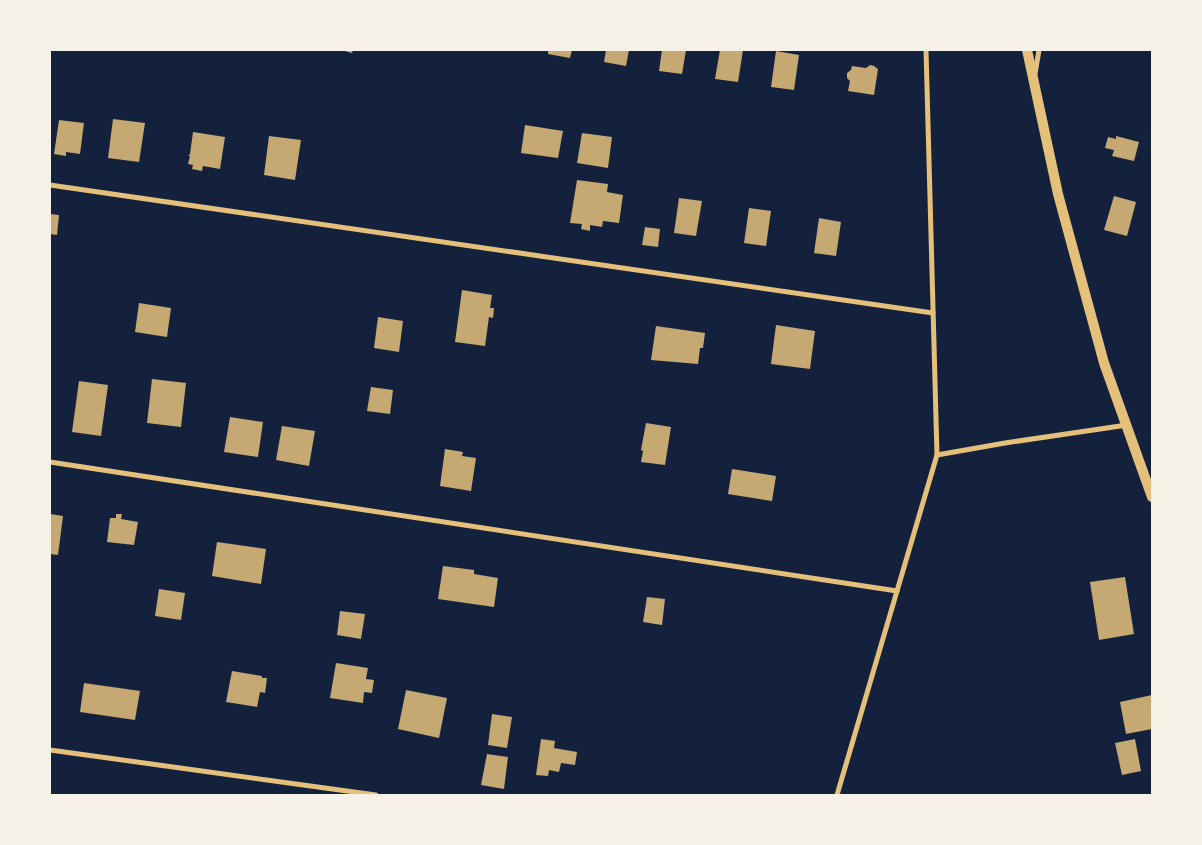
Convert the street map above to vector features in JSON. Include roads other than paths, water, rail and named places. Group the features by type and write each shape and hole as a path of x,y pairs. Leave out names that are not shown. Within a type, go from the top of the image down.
{"main road":[{"path":"1027,50 1061,204 1104,363 1152,497"}],"street":[{"path":"837,795 937,454 926,50"},
{"path":"1034,80 1039,50"},
{"path":"50,185 933,313"},
{"path":"937,454 1127,425"},
{"path":"50,462 897,591"},
{"path":"50,750 376,795"}]}
